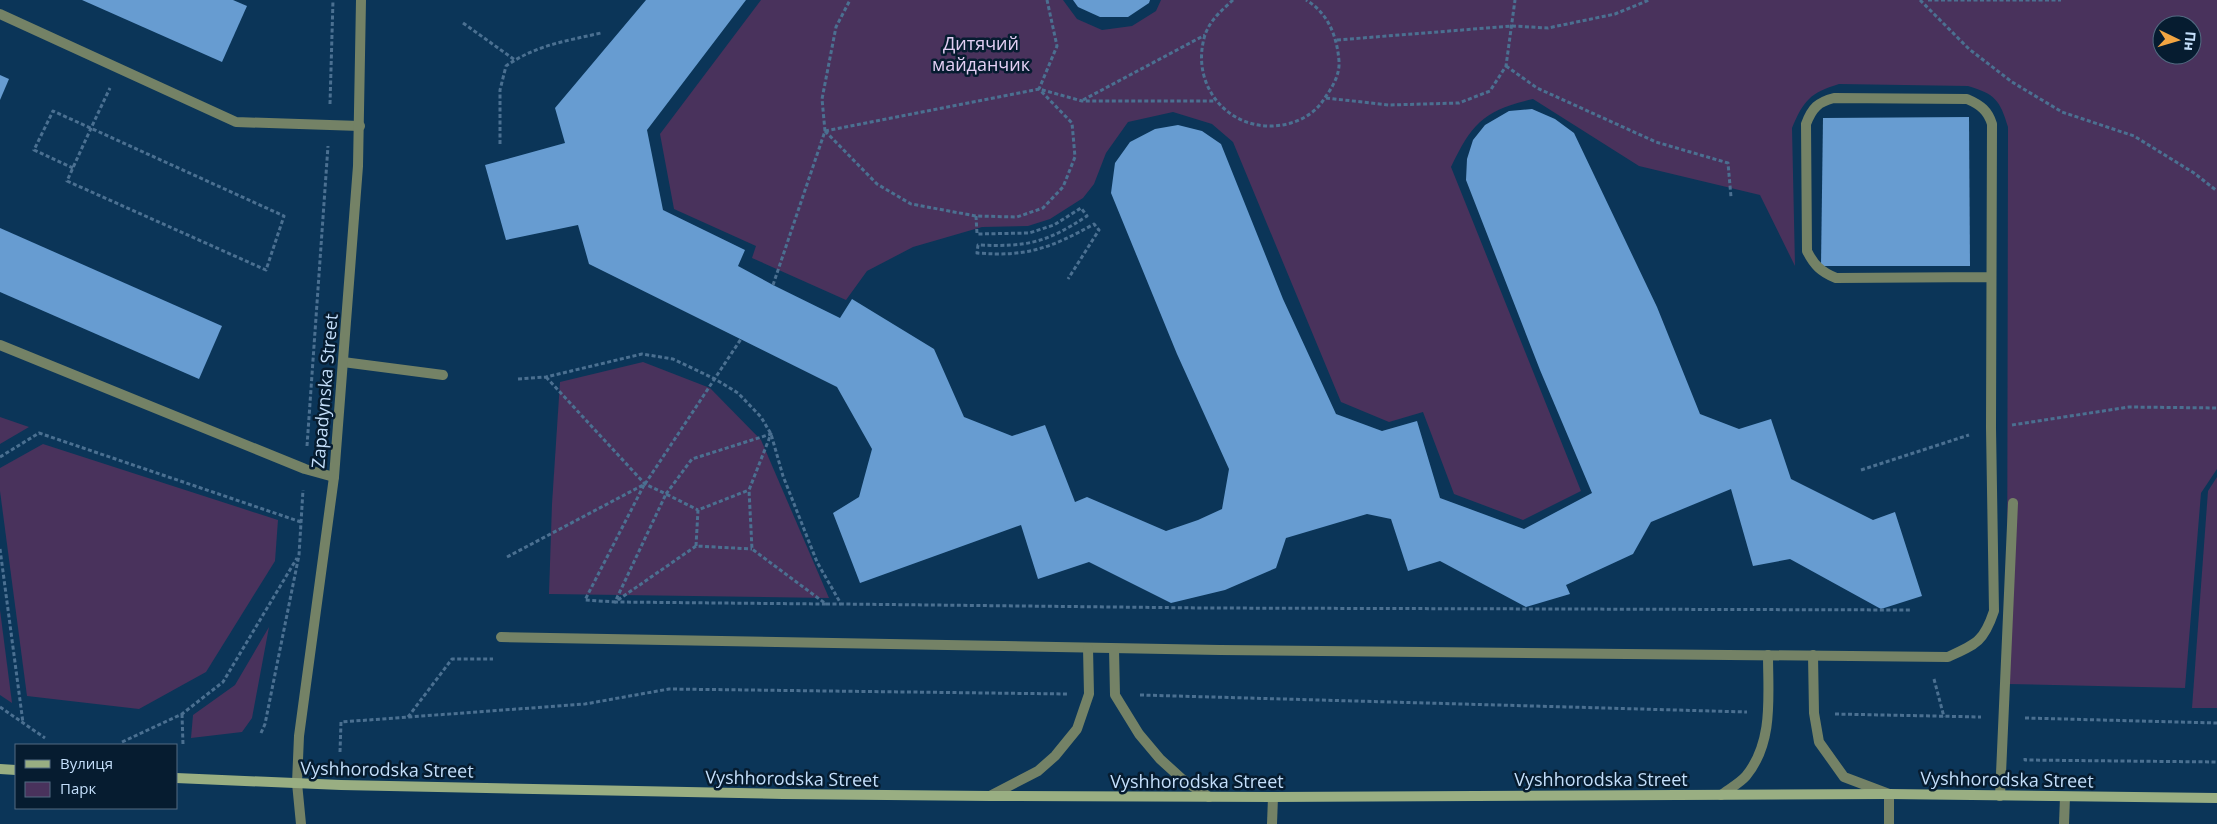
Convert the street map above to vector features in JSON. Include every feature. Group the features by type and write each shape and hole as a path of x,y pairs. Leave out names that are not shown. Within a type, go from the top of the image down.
{"main road":[{"path":"0,769 15,770"},
{"name":"Vyshhorodska Street","path":"178,778 297,783 782,794 1210,797 1889,794 2217,798"}],"street":[{"name":"Zapadynska Street","path":"301,824 297,783 299,736 334,477 360,126 361,0"},
{"path":"0,14 236,122 360,126"},
{"path":"501,637 1114,649 1948,657 1970,647 1987,632 1994,611 1991,428 1992,124 1988,113 1977,103 1967,99 1834,98 1822,101 1811,110 1806,124 1807,250 1813,264 1836,278 1991,278"},
{"path":"0,345 305,469 334,477"},
{"path":"343,362 443,375"},
{"path":"2000,796 2013,503"},
{"path":"990,796 1038,771 1055,756 1077,729 1088,694 1088,648"},
{"path":"1114,649 1115,695 1139,734 1160,759 1182,779 1210,797"},
{"path":"1721,795 1745,777 1759,758 1766,736 1768,655"},
{"path":"1812,655 1814,714 1819,742 1844,777 1889,794 1889,824"},
{"path":"1272,797 1272,824"},
{"path":"2064,797 2064,824"}],"path":[{"path":"261,733 266,724 299,555 329,126 333,0"},
{"path":"773,285 825,131 822,99 836,28 850,0"},
{"path":"1039,89 1057,46 1047,0"},
{"path":"1234,0 1217,14 1206,34 1201,57 1205,80 1216,100 1233,117 1254,126 1278,127 1300,120 1320,106 1333,87 1339,64 1337,40 1328,21 1314,5 1306,0"},
{"path":"1326,98 1389,105 1460,103 1490,91 1506,66 1514,0"},
{"path":"1337,40 1512,26 1548,28 1615,14 1649,0"},
{"path":"1920,0 1969,49 2012,82 2062,112 2134,136 2194,172 2217,191"},
{"path":"1928,0 2061,0"},
{"path":"463,24 515,60"},
{"path":"500,144 500,90 506,66 540,47 601,33"},
{"path":"1082,101 1206,34"},
{"path":"1506,66 1537,88 1656,142 1728,162 1731,197"},
{"path":"73,168 34,150 53,111 91,128 284,216 266,270 67,181 73,168 91,128 119,68"},
{"path":"825,131 1039,89 1082,101 1216,100"},
{"path":"825,131 877,184 911,204 976,216 1017,217 1043,208 1063,187 1075,158 1072,123 1039,89"},
{"path":"976,216 977,234 1028,233 1054,225 1081,208 1087,216 1060,234 1032,243 1003,246 978,245 977,253 1002,255 1035,251 1061,242 1094,224 1099,230 1068,279"},
{"path":"741,339 645,484 585,600 615,602 1205,608 1911,610"},
{"path":"518,380 546,377 642,354 672,359 715,379 738,393 761,417 771,434 783,476 817,562 842,604"},
{"path":"546,377 645,484 698,510 749,490"},
{"path":"1860,470 1991,428 2129,407 2217,408"},
{"path":"0,457 39,433 301,522"},
{"path":"752,549 749,490 771,434"},
{"path":"615,602 666,494 692,459 771,434"},
{"path":"507,556 645,484"},
{"path":"696,546 698,510"},
{"path":"615,602 696,546 752,549 826,604"},
{"path":"0,550 23,723"},
{"path":"122,742 182,714 222,682 299,555"},
{"path":"1928,656 1944,716"},
{"path":"408,717 452,659 499,659"},
{"path":"340,752 341,722 585,704 670,689 1088,694"},
{"path":"1115,695 1768,713"},
{"path":"0,708 45,738"},
{"path":"182,714 182,745"},
{"path":"1814,714 2217,723"},
{"path":"2026,727 2027,718"},
{"path":"2025,752 2025,760 2217,762"}],"green space":[{"name":"Дитячий майданчик","path":"761,0 1063,0 1077,19 1102,30 1132,26 1156,11 1161,0 2217,0 2217,469 2201,493 2185,688 2007,684 2008,127 2002,110 1995,99 1985,92 1968,86 1839,84 1815,94 1804,104 1792,128 1795,266 1760,195 1639,166 1533,99 1502,108 1481,121 1466,139 1451,167 1581,491 1523,520 1454,494 1423,412 1389,422 1341,402 1233,142 1212,124 1173,112 1128,122 1106,153 1094,184 1083,198 1050,219 1028,226 982,227 913,247 867,271 846,300 752,258 756,246 674,209 660,134"},
{"path":"643,362 710,388 761,440 829,598 549,594 552,504 560,382"},
{"path":"0,417 29,427 0,444"},
{"path":"43,444 278,520 275,561 206,672 139,709 27,696 0,491 0,468"},
{"path":"2217,477 2217,708 2192,708 2208,491"},
{"path":"0,610 12,703 0,695"},
{"path":"269,627 252,718 242,732 191,738 193,715 235,685"}],"building":[{"path":"82,0 233,0 247,6 222,62"},
{"path":"646,0 746,0 647,130 663,210 745,250 738,266 773,285 840,318 852,299 934,349 964,417 1012,436 1045,425 1075,502 1087,497 1166,531 1222,509 1229,469 1177,354 1111,193 1115,163 1130,142 1155,129 1178,125 1202,131 1221,144 1283,299 1336,414 1382,431 1417,421 1440,498 1524,529 1592,493 1540,370 1466,180 1467,159 1473,140 1485,125 1509,111 1532,109 1555,119 1574,133 1657,307 1700,414 1739,429 1771,419 1791,479 1873,520 1895,512 1922,596 1881,609 1790,559 1753,566 1731,489 1651,522 1633,554 1566,585 1570,594 1526,607 1440,561 1408,571 1391,519 1367,514 1286,538 1276,568 1225,590 1171,603 1089,562 1038,579 1021,525 860,583 833,513 859,497 872,449 837,387 589,264 578,225 506,240 485,165 565,143 555,108"},
{"path":"1073,0 1150,0 1149,3 1128,17 1100,17 1078,7"},
{"path":"0,75 9,79 0,100"},
{"path":"1969,117 1970,266 1821,266 1823,118"},
{"path":"0,228 222,326 199,379 0,292"}]}
